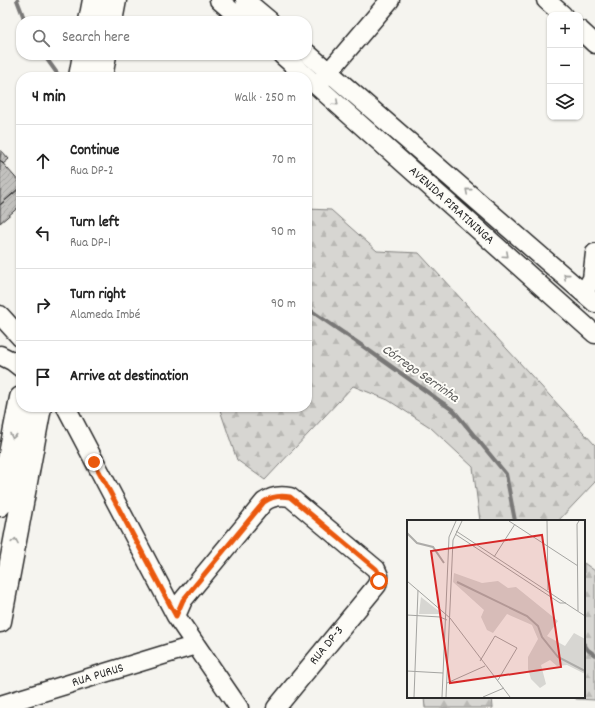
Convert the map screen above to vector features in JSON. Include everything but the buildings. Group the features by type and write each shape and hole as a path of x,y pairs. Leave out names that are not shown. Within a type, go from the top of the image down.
{"main road":[{"path":"91,16 94,0"},
{"path":"112,16 115,0"},
{"path":"81,72 83,60"},
{"path":"102,72 104,60"},
{"path":"0,504 18,412"},
{"path":"0,620 39,412"}],"street":[{"path":"219,0 237,16"},
{"path":"245,0 264,16"},
{"path":"312,79 329,71 390,0"},
{"path":"546,0 560,12"},
{"path":"583,33 595,44"},
{"name":"AVENIDA PIRATININGA","path":"312,56 589,297"},
{"name":"AVENIDA PIRATININGA","path":"288,60 301,72"},
{"name":"AVENIDA PIRATININGA","path":"312,82 595,334"},
{"path":"589,297 595,253"},
{"path":"3,319 16,333"},
{"path":"0,340 4,333 3,319"},
{"path":"0,356 16,364"},
{"path":"69,414 176,616 239,708"},
{"name":"RUA DP-3","path":"176,616 183,600 264,502 274,496 282,495 290,497 376,569 379,576 377,585 276,708"},
{"name":"RUA PURUS","path":"0,705 196,645"}],"green space":[{"path":"312,209 331,210 377,251 419,253 595,445 595,482 559,520 480,520 473,467 430,427 388,400 353,386 265,480 237,460 221,412 312,412"},
{"path":"585,564 595,571 595,700 575,698 585,698"},
{"path":"424,698 492,698 493,708 425,708"}],"waterway":[{"name":"Córrego Serrinha","path":"17,0 23,16"},
{"name":"Córrego Serrinha","path":"48,60 56,72"},
{"name":"Córrego Serrinha","path":"312,311 454,411 506,474 515,520"},
{"name":"Córrego Serrinha","path":"585,646 595,655"}],"route":[{"path":"94,462 176,616 183,600 264,502 274,496 282,495 290,497 376,569 379,576 379,581"}]}
